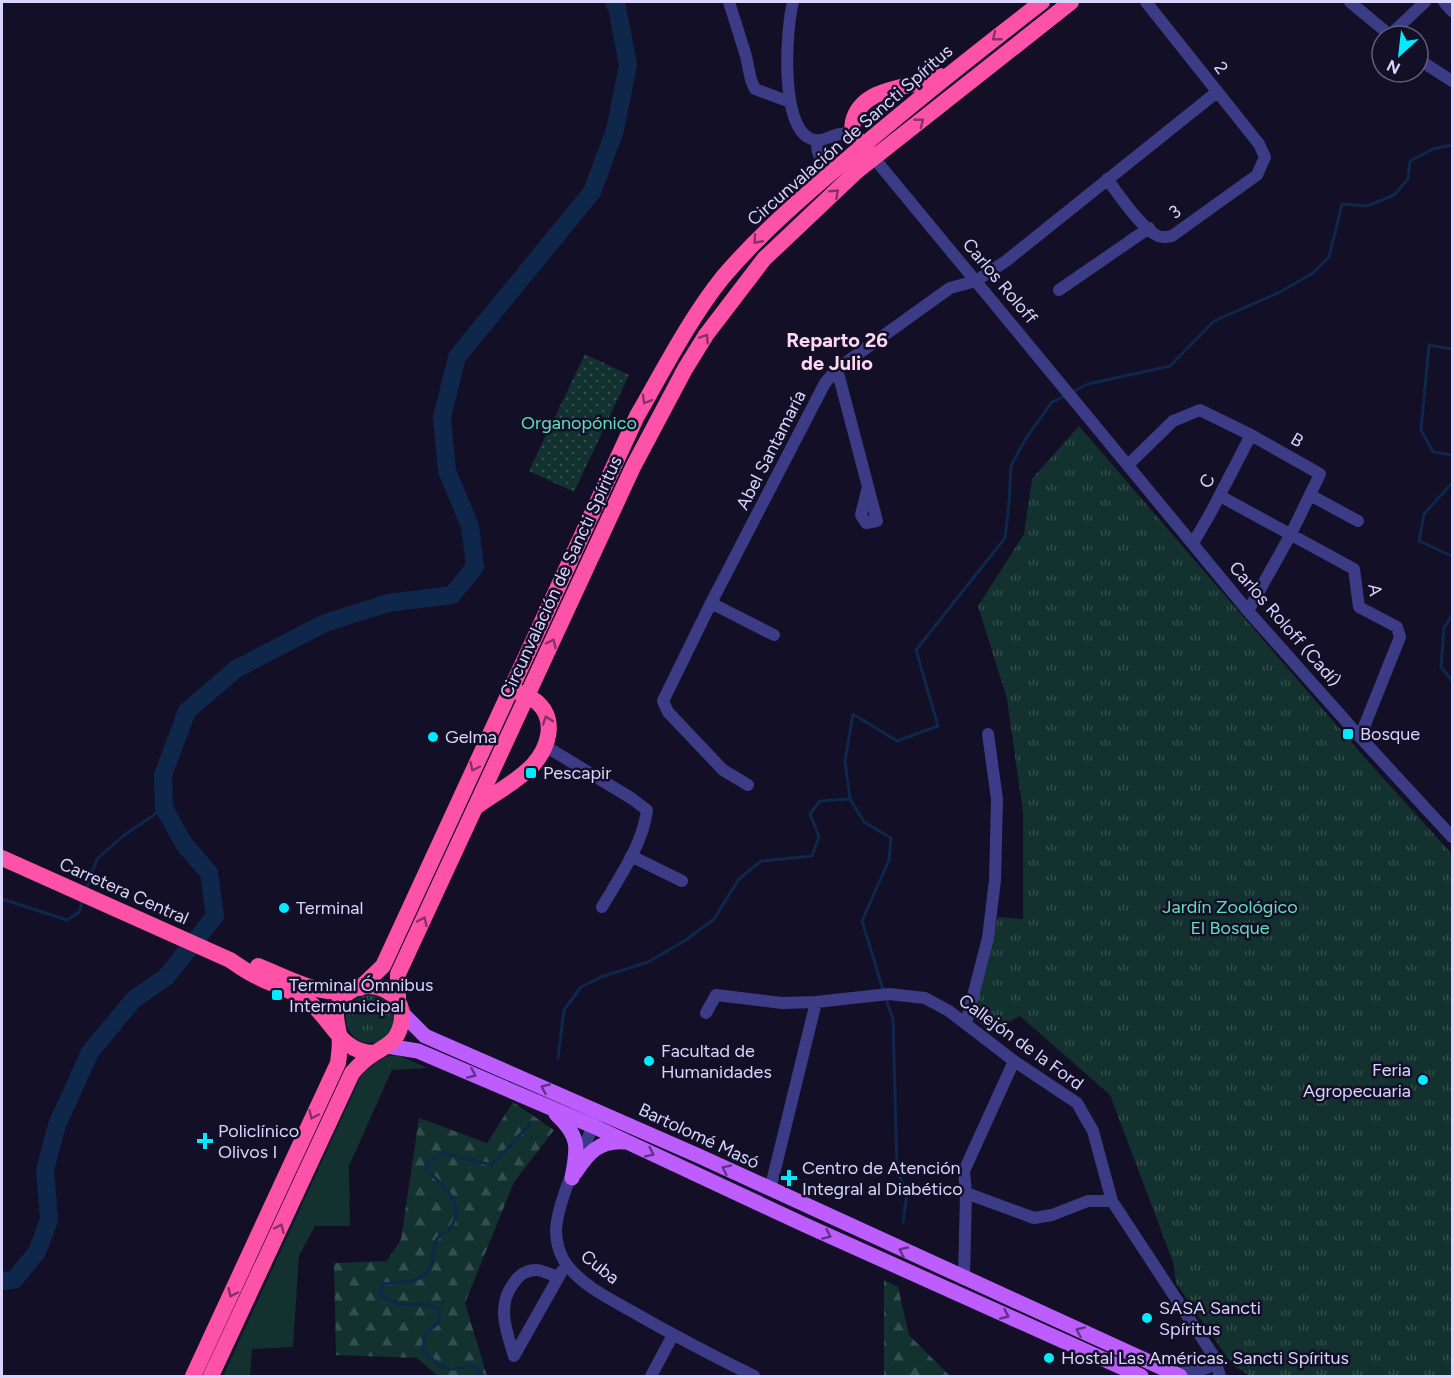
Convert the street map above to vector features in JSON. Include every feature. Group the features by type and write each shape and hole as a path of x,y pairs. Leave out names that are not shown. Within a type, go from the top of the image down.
{"highway":[{"name":"Circunvalación de Sancti Spíritus","path":"356,989 383,966 637,416 681,340 722,279 768,228 831,173 954,70 1042,2"},
{"name":"Circunvalación de Sancti Spíritus","path":"398,998 398,974 475,807 633,467 696,352 764,259 863,146 1071,2"},
{"path":"863,146 852,124 862,103 882,92 926,82 954,70"},
{"path":"475,807 534,764 545,746 550,730 548,716 538,702 510,688"},
{"name":"Carretera Central","path":"2,858 230,960"},
{"path":"421,882 440,883"},
{"path":"211,1377 352,1073 359,1065 394,1041 403,1014 398,998 388,990 376,986 338,993 312,988 258,966 230,960"},
{"path":"230,960 254,976 306,1000 327,1019 346,1045 362,1053 380,1050"},
{"path":"193,1377 338,1063 340,1036 336,1016 337,1007 343,998 356,989"}],"main road":[{"name":"Bartolomé Masó","path":"403,1014 425,1036 596,1119 770,1190 1178,1375"},
{"name":"Bartolomé Masó","path":"380,1050 418,1051 542,1104 596,1119 628,1142 1121,1372 1140,1376"},
{"path":"542,1104 569,1126 576,1140 576,1158 572,1178"},
{"path":"572,1178 592,1150 602,1143 628,1142"},
{"path":"1140,1376 1153,1364"}],"street":[{"path":"729,2 755,89 790,102"},
{"path":"793,2 789,18 788,73 794,119 801,132 809,138 826,140 838,134 863,146"},
{"name":"2","path":"1146,2 1259,144 1265,157"},
{"path":"1350,2 1376,24"},
{"path":"1402,24 1425,2"},
{"path":"1444,2 1452,11"},
{"path":"1430,67 1452,81"},
{"name":"Abel Santamaría","path":"748,785 723,770 668,712 663,701 825,383 837,369 950,288 976,281 1006,261 1217,93"},
{"path":"818,140 816,147 831,173"},
{"name":"Carlos Roloff","path":"863,146 1098,428"},
{"name":"3","path":"1107,179 1149,228 1158,236 1165,238 1172,236 1257,175 1265,157"},
{"path":"1059,290 1149,228"},
{"path":"837,369 868,487"},
{"name":"B","path":"1128,465 1173,421 1200,410 1251,435 1320,474 1291,534 1248,610"},
{"name":"Carlos Roloff (Cadí)","path":"1098,428 1248,610 1452,837"},
{"name":"C","path":"1193,543 1251,435"},
{"path":"1310,495 1359,521"},
{"name":"A","path":"1220,496 1354,569 1359,607 1397,627 1400,637 1360,737"},
{"path":"711,603 774,635"},
{"path":"966,1023 988,938 995,880 997,799 988,734"},
{"path":"545,746 647,810 646,824 602,907"},
{"path":"631,856 682,881"},
{"name":"Callejón de la Ford","path":"706,1013 716,995 782,1003 816,1002 889,994 925,998 966,1023 1014,1061 1077,1103 1093,1131 1112,1201 1213,1354 1220,1377"},
{"path":"770,1190 816,1002"},
{"path":"964,1279 966,1193 964,1171 1014,1061"},
{"name":"Cuba","path":"596,1119 558,1209 556,1232 559,1250 565,1263 580,1279 599,1292 673,1335 754,1377"},
{"path":"966,1193 1034,1218 1052,1215 1088,1201 1112,1201"},
{"path":"558,1277 536,1270 519,1275 507,1292 503,1310 508,1340 514,1356 558,1277 565,1263"},
{"path":"651,1377 673,1335"},
{"path":"1178,1375 1207,1368 1213,1354"}],"green space":[{"name":"Organopónico","path":"585,354 629,375 574,492 529,471"},
{"name":"Jardín Zoológico El Bosque","path":"1079,426 1365,758 1452,854 1452,1376 1250,1376 1233,1365 1176,1283 1173,1262 1110,1095 1020,1016 991,1032 972,1017 998,917 1023,919 1023,812 1007,699 978,606 1024,534 1032,479"},
{"path":"370,995 387,1002 394,1019 387,1036 370,1043 353,1036 346,1019 353,1002"},
{"path":"398,1055 428,1068 392,1070 349,1166 350,1226 315,1226 299,1256 293,1347 252,1349 250,1376 223,1376 363,1072 385,1057"},
{"path":"513,1102 554,1130 514,1182 465,1303 487,1376 438,1376 417,1358 336,1355 334,1263 387,1261 401,1239 419,1118 487,1143"},
{"path":"884,1280 898,1287 909,1335 950,1376 884,1376"}],"waterway":[{"path":"2,1281 14,1280 37,1252 49,1220 45,1170 57,1125 90,1052 134,999 166,977 215,916 209,873 184,844 164,808 163,775 187,711 236,669 325,623 388,603 452,595 475,567 470,526 447,471 442,417 457,357 592,192 615,130 628,65 617,7 614,2"},
{"path":"1070,393 1088,384 1170,366 1214,321 1280,292 1313,273 1329,257 1342,204 1367,206 1394,195 1408,179 1410,161 1433,149 1452,145"},
{"path":"1452,349 1429,345 1421,430 1433,452 1452,455"},
{"path":"558,1058 564,1010 581,987 601,977 648,962 686,940 714,919 739,879 761,861 812,856 819,837 810,814 820,801 850,799 845,761 853,714 897,741 938,726 916,650 1005,538 1011,466 1026,438 1052,402 1065,396"},
{"path":"1452,483 1424,514 1419,541 1452,556"},
{"path":"1452,615 1444,628 1441,667 1452,681"},
{"path":"850,799 864,822 891,838 889,860 862,921 884,993"},
{"path":"86,890 97,859 123,836 164,808"},
{"path":"2,899 67,920 79,912 82,902"},
{"path":"886,999 893,1019 897,1170 907,1194 903,1222"},
{"path":"484,1376 471,1365 449,1369 434,1361 423,1350 425,1334 439,1322 439,1309 429,1305 400,1304 381,1296 383,1284 411,1281 423,1276 431,1265 435,1242 450,1229 455,1218 456,1210 451,1195 427,1170 426,1164 442,1153 492,1165 531,1123"}],"place":[{"name":"Bosque","path":"1348,734"},
{"name":"Gelma","path":"433,737"},
{"name":"Pescapir","path":"531,773"},
{"name":"Terminal","path":"284,908"},
{"name":"Terminal Ómnibus Intermunicipal","path":"277,995"},
{"name":"Facultad de Humanidades","path":"649,1061"},
{"name":"Feria Agropecuaria","path":"1423,1080"},
{"name":"Policlínico Olivos I","path":"205,1141"},
{"name":"Centro de Atención Integral al Diabético","path":"789,1178"},
{"name":"SASA Sancti Spíritus","path":"1147,1318"},
{"name":"Hostal Las Américas. Sancti Spíritus","path":"1049,1358"}],"district":[{"name":"Reparto 26 de Julio","path":"837,352"}]}
